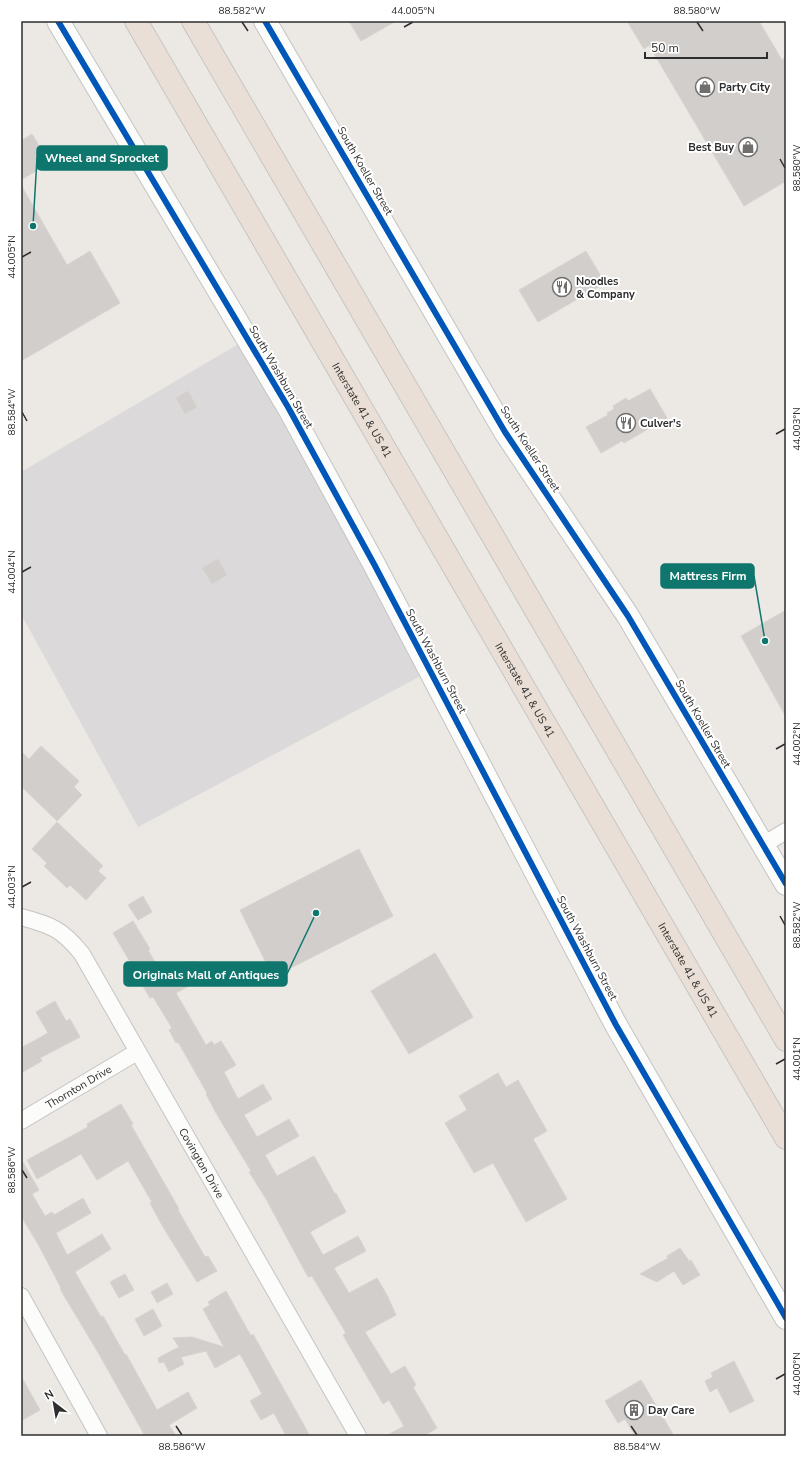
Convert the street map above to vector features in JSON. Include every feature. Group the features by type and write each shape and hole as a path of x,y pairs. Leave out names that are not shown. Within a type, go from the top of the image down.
{"highway":[{"name":"Interstate 41 & US 41","path":"136,21 786,1138"},
{"path":"193,21 786,1040"}],"street":[{"name":"South Washburn Street","path":"58,21 288,407 374,564 616,1025 786,1318"},
{"name":"South Koeller Street","path":"265,21 506,432 628,616 786,884"},
{"path":"763,845 786,831"},
{"name":"Covington Drive","path":"21,917 44,923 60,932 70,939 82,954 358,1436"},
{"name":"Thornton Drive","path":"21,1121 137,1052"},
{"path":"21,1296 99,1436"}],"shaded area":[{"path":"247,339 430,671 138,827 21,614 21,472"}],"building":[{"path":"349,21 396,21 361,41"},
{"path":"627,21 759,21 782,60 786,57 786,181 744,206 649,45 644,49"},
{"path":"32,134 49,163 21,180 21,141"},
{"path":"21,185 67,265 90,251 120,303 21,361"},
{"name":"Noodles & Company","path":"586,251 605,283 538,322 519,290"},
{"name":"Culver's","path":"650,389 667,418 624,443 622,441 601,453 586,427 608,415 607,413 614,409 613,406 626,398 628,401"},
{"path":"188,391 197,407 185,414 176,398"},
{"path":"218,559 227,575 212,584 202,568"},
{"path":"786,610 786,717 741,636"},
{"path":"41,746 79,781 74,787 82,795 57,821 21,786 21,751 29,759"},
{"path":"57,822 103,866 98,871 106,878 86,900 70,885 67,888 44,866 47,863 32,849"},
{"path":"359,849 393,916 273,977 240,910"},
{"path":"143,896 152,912 138,920 128,905"},
{"path":"133,921 150,949 148,950 164,978 193,961 203,978 176,993 206,1045 212,1041 214,1045 221,1041 236,1065 224,1072 238,1099 263,1084 272,1099 244,1115 257,1137 289,1119 299,1136 265,1155 277,1176 314,1156 335,1194 336,1193 346,1212 310,1232 323,1255 358,1236 366,1251 334,1268 349,1293 377,1278 387,1295 396,1315 365,1332 391,1374 405,1366 416,1385 413,1387 437,1428 424,1436 386,1436 404,1426 389,1400 383,1404 343,1335 346,1333 312,1276 308,1277 266,1199 249,1172 251,1171 216,1113 206,1094 207,1093 178,1042 176,1043 169,1030 172,1028 153,997 150,998 113,933"},
{"path":"435,953 473,1017 409,1054 371,991"},
{"path":"55,1001 66,1021 70,1019 80,1037 40,1058 42,1061 21,1073 21,1048 48,1033 36,1012"},
{"path":"498,1073 506,1087 518,1080 547,1131 533,1139 567,1199 526,1222 493,1163 474,1173 445,1123 467,1110 459,1096"},
{"path":"121,1104 133,1124 131,1125 205,1257 208,1256 217,1271 197,1282 163,1227 150,1203 152,1202 128,1161 97,1180 81,1154 37,1179 27,1160 88,1127 87,1124"},
{"path":"21,1159 39,1190 32,1194 45,1216 52,1212 54,1215 83,1198 91,1213 56,1233 67,1255 102,1234 111,1249 75,1272 101,1317 103,1316 125,1355 126,1354 157,1410 188,1392 197,1408 169,1425 176,1436 145,1436 99,1354 60,1289 61,1288 38,1244 21,1216"},
{"path":"680,1248 689,1261 691,1260 700,1275 683,1285 674,1271 657,1282 640,1274 668,1258 667,1256"},
{"path":"125,1274 134,1290 119,1298 110,1282"},
{"path":"167,1283 173,1294 157,1303 151,1292"},
{"path":"226,1291 251,1336 253,1334 310,1436 286,1436 274,1413 261,1420 250,1401 262,1394 240,1354 215,1368 206,1351 181,1357 184,1364 169,1372 164,1362 159,1363 158,1358 179,1347 173,1338 192,1337 224,1347 203,1309 210,1305 208,1302"},
{"path":"153,1309 162,1326 144,1336 135,1319"},
{"path":"734,1361 754,1401 730,1413 717,1388 710,1392 705,1381 713,1377 711,1373"},
{"path":"21,1376 40,1410 21,1421"},
{"name":"Day Care","path":"641,1380 674,1436 635,1436 625,1419 618,1423 605,1401"}],"cycle path":[{"path":"58,21 288,407 374,564 616,1025 786,1318"},
{"path":"265,21 505,432 628,616 786,884"}],"place":[{"name":"Party City","path":"705,87"},
{"name":"Best Buy","path":"748,147"},
{"name":"Wheel and Sprocket","path":"33,226"},
{"name":"Noodles & Company","path":"562,287"},
{"name":"Culver's","path":"626,423"},
{"name":"Mattress Firm","path":"765,641"},
{"name":"Originals Mall of Antiques","path":"316,913"},
{"name":"Day Care","path":"634,1410"}]}
